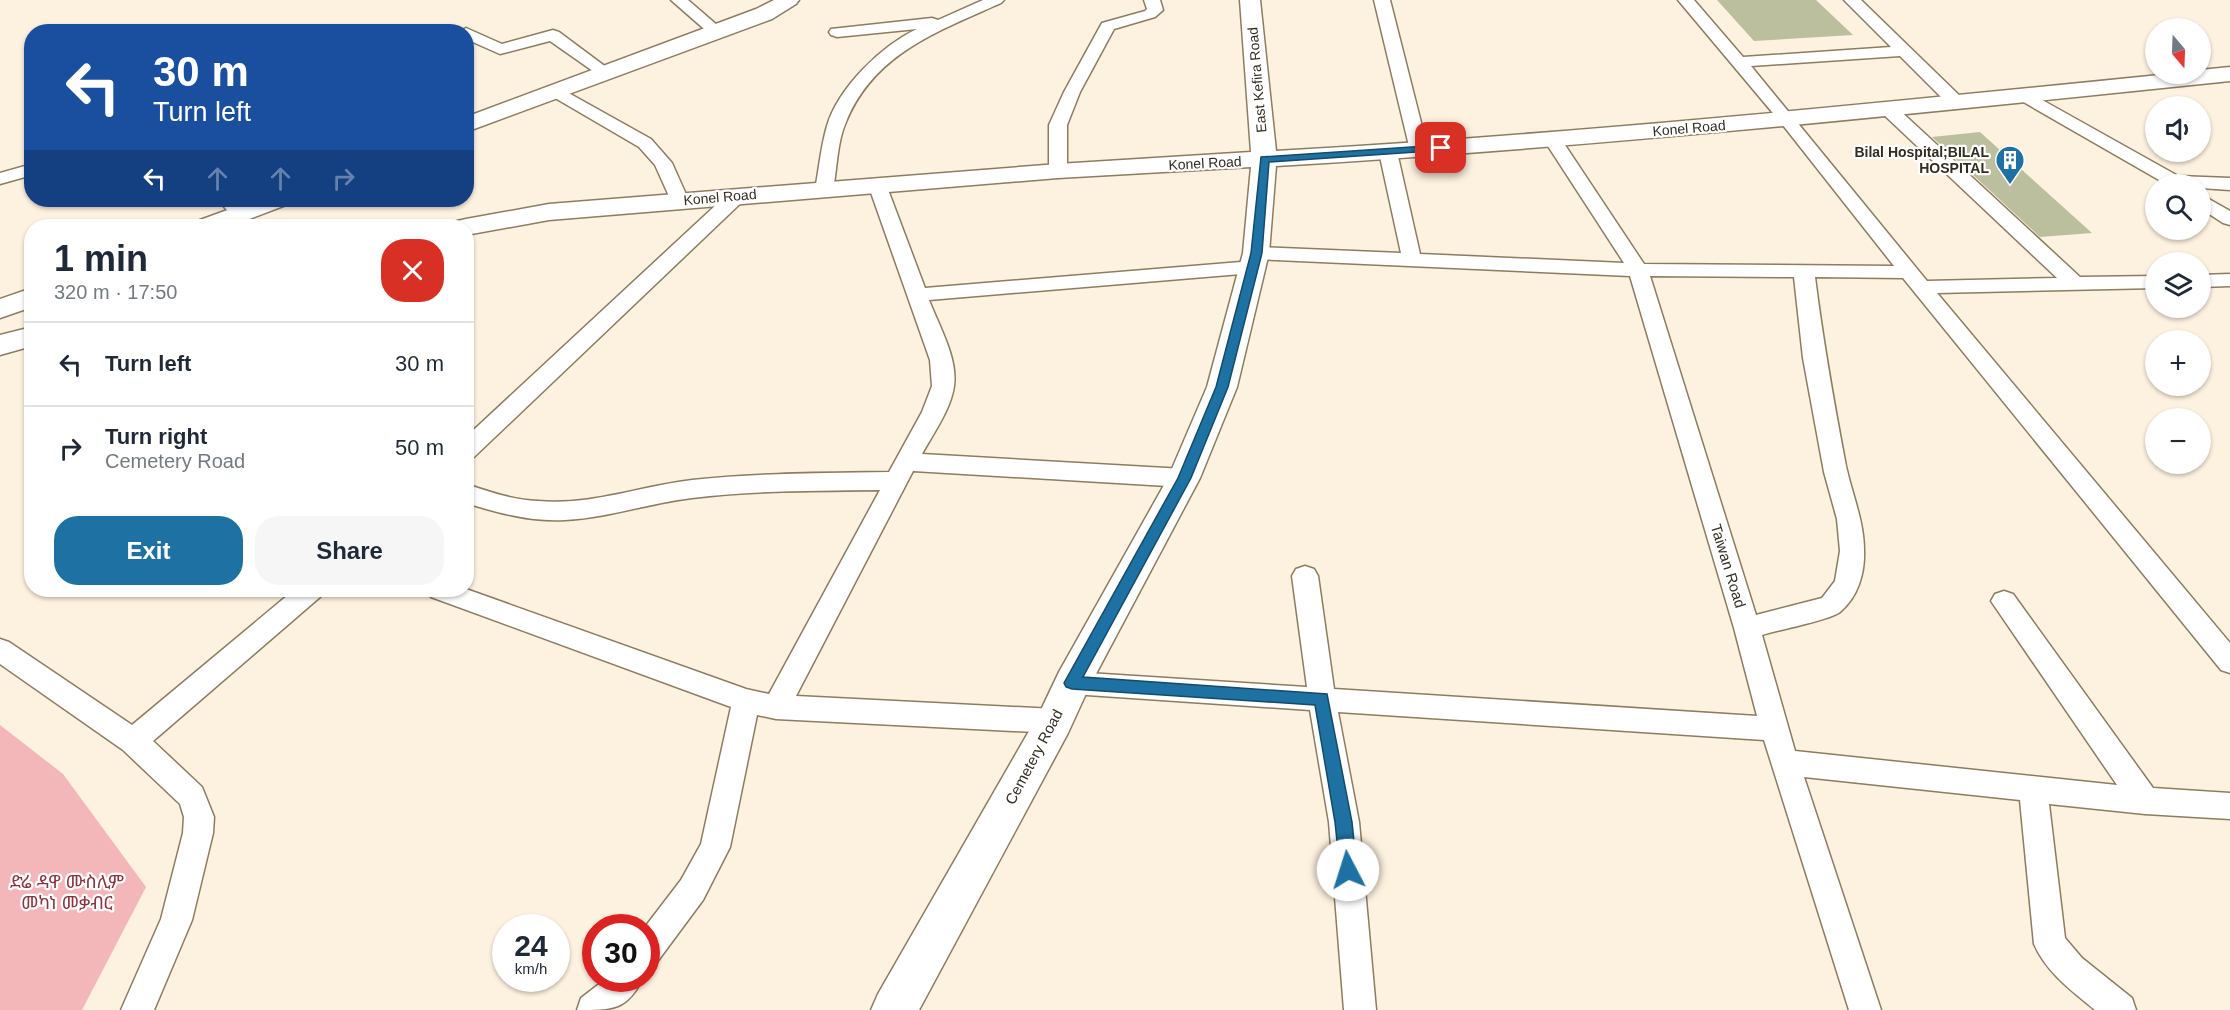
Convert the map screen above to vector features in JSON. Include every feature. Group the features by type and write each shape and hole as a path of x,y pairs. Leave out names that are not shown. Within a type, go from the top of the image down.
{"main road":[{"path":"474,122 764,14 789,0"},
{"name":"East Kefira Road","path":"1250,0 1264,159"},
{"name":"Konel Road","path":"474,226 549,212 736,196 878,187 1058,171 1419,150 1788,120 2230,74"},
{"name":"Cemetery Road","path":"894,1010 1055,721 1072,683 1184,478 1222,387 1255,260 1264,159"},
{"path":"218,219 234,207"},
{"path":"0,309 24,300"},
{"path":"0,345 24,338"}],"street":[{"path":"679,0 717,32"},
{"path":"824,190 836,124 855,88 884,58 917,35 996,0"},
{"path":"1058,171 1058,125 1072,92 1104,33 1108,26 1150,14 1155,10 1152,0"},
{"path":"1382,0 1419,150"},
{"path":"1686,0 1788,120 2230,662"},
{"path":"1852,0 1957,103"},
{"path":"837,32 952,21"},
{"path":"474,37 500,49 553,35 606,73"},
{"path":"1738,62 1904,51"},
{"path":"556,91 645,143 663,163 680,201"},
{"path":"2026,96 2160,174"},
{"path":"1889,110 2074,283"},
{"name":"Taiwan Road","path":"1553,140 1638,270 1747,628 1774,729 1865,1010"},
{"path":"1389,152 1412,261"},
{"path":"0,179 24,172"},
{"path":"2211,184 2230,184"},
{"path":"776,707 902,472 933,412 943,386 941,360 878,187"},
{"path":"474,443 736,196"},
{"path":"2211,206 2230,219"},
{"path":"917,296 1255,260 1412,261 1638,270 1804,273 1916,279 2074,283 2145,282"},
{"path":"1747,628 1830,606 1844,590 1848,581 1852,551 1849,519 1836,472 1814,358 1804,273"},
{"path":"2211,281 2230,280"},
{"path":"474,497 497,505 548,512 585,508 689,489 902,472 1184,478"},
{"path":"1305,576 1322,699 1344,822 1359,1010"},
{"path":"133,741 303,597"},
{"path":"459,597 747,701 776,707 1055,721"},
{"path":"2004,601 2145,801"},
{"path":"0,650 133,741 192,796 199,817 198,833 176,920 137,1010"},
{"path":"1072,683 1774,729"},
{"path":"660,932 692,890 715,847 747,701"},
{"path":"1785,762 2145,801 2230,806"},
{"path":"2033,788 2050,944 2071,969 2120,1010"},
{"path":"593,1010 617,992"}],"green space":[{"name":"ድሬ ዳዋ ሙስሊም መካነ መቃብር","path":"0,725 63,774 146,887 82,1010 0,1010"}],"building":[{"path":"1717,0 1816,0 1853,35 1754,41"},
{"name":"Bilal Hospital;BILAL HOSPITAL","path":"1980,132 2092,233 2040,237 1932,137"}],"place":[{"name":"Bilal Hospital;BILAL HOSPITAL","path":"2010,186"}],"route":[{"path":"1348,870 1344,822 1322,699 1072,683 1184,478 1222,387 1256,253 1264,159 1441,148"}]}
